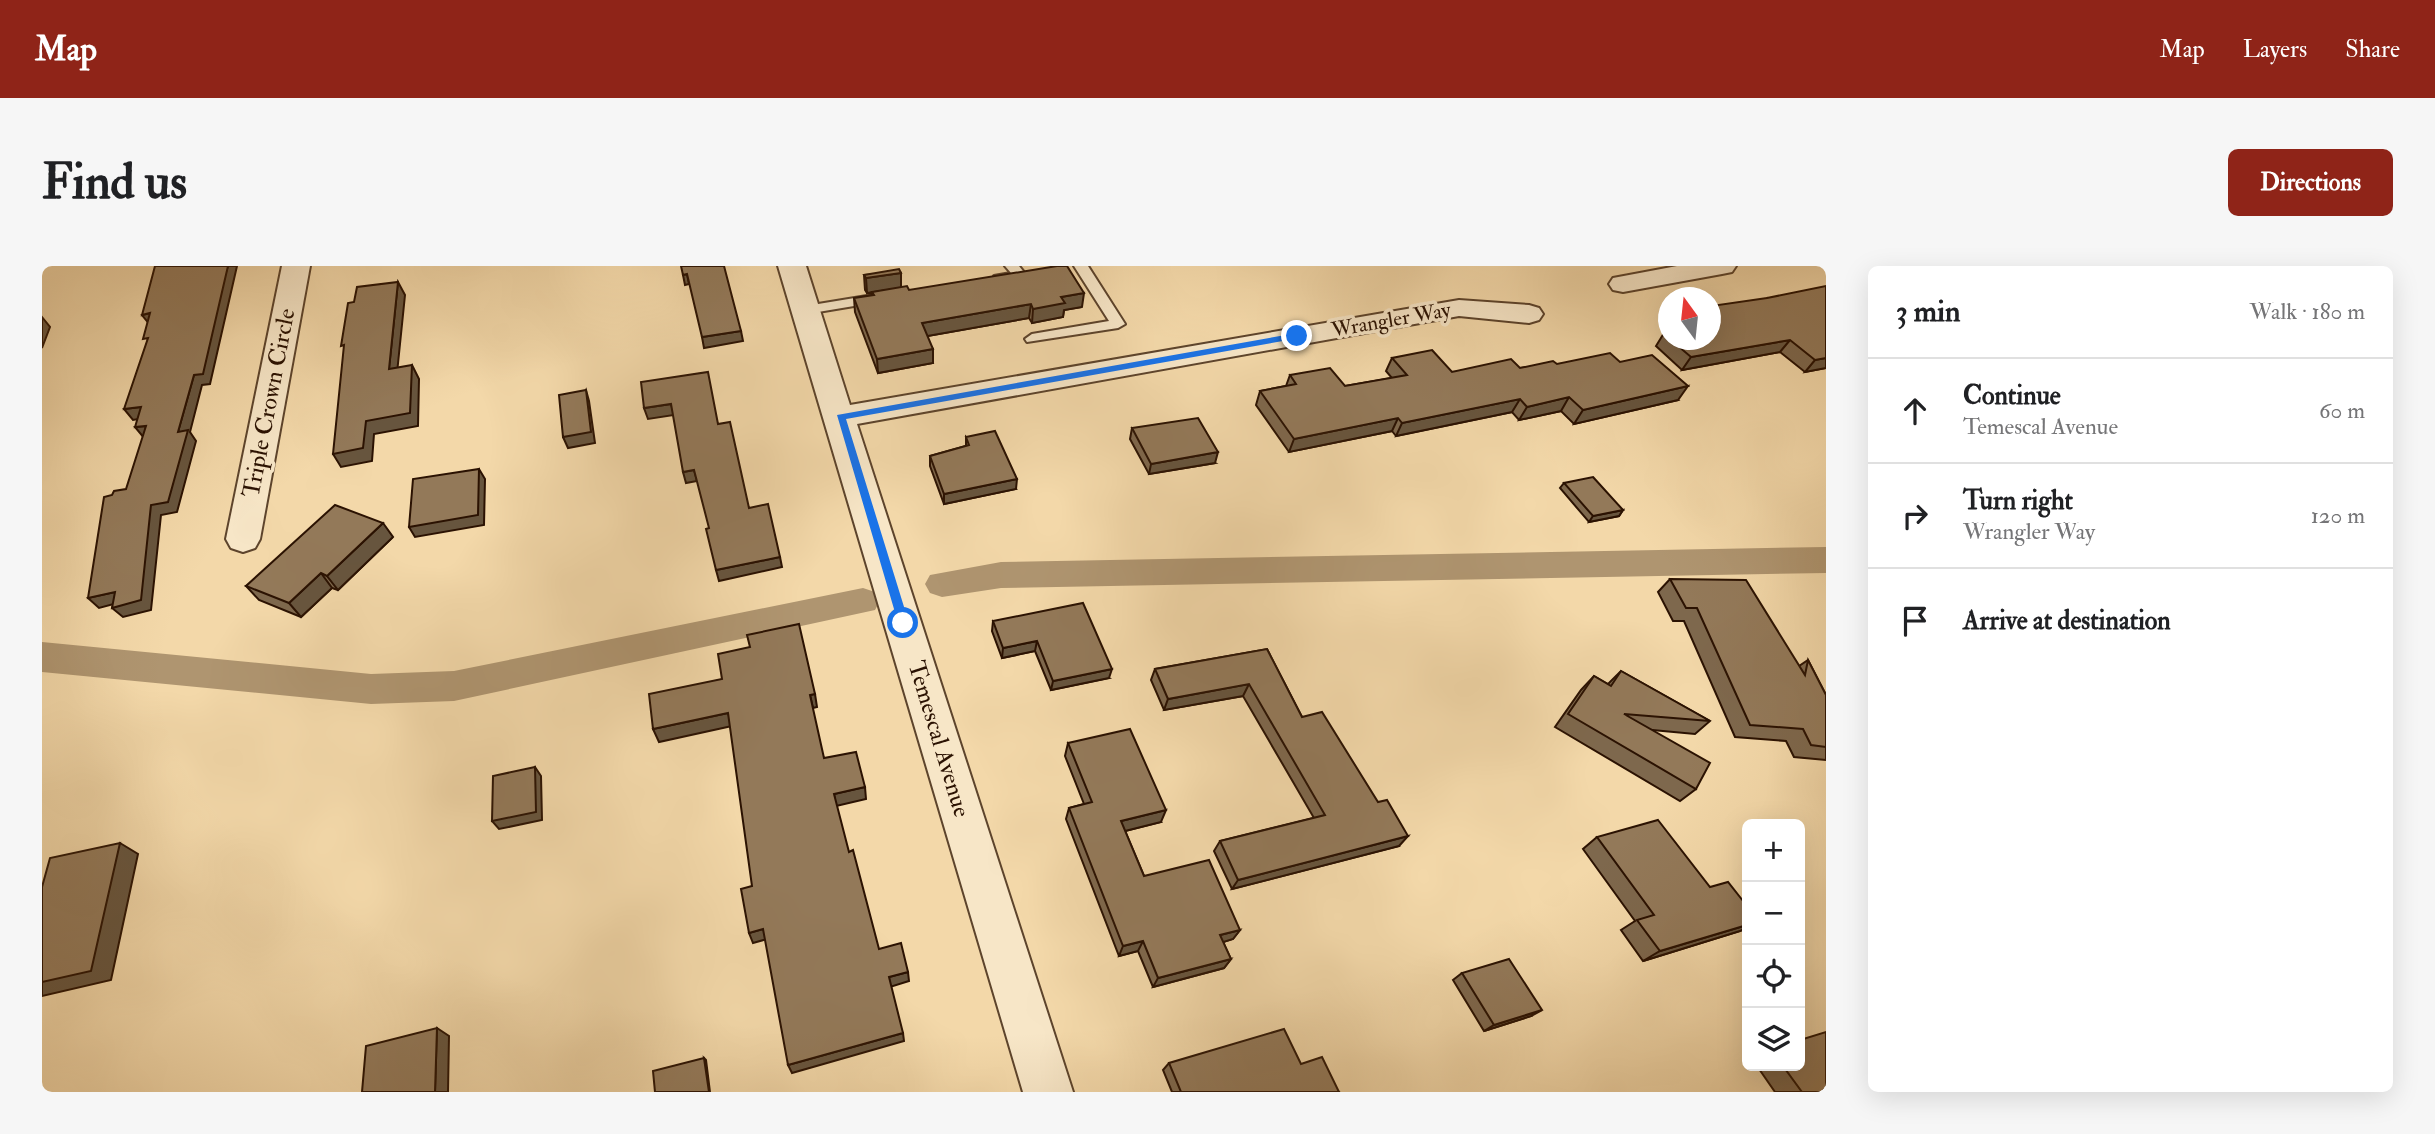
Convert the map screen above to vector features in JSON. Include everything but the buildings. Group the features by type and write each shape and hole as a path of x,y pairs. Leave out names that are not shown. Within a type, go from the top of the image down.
{"street":[{"name":"Triple Crown Circle","path":"243,539 296,266"},
{"name":"Temescal Avenue","path":"792,266 1048,1092"},
{"path":"1623,284 1722,266"},
{"name":"Wrangler Way","path":"840,417 1458,307 1530,314"}],"lane":[{"path":"1032,339 1118,324 1077,267"},
{"path":"982,282 1022,272"},
{"path":"806,310 893,296"}],"waterway":[{"path":"942,584 1001,575 1826,560"},
{"path":"42,657 371,689 454,686 863,601"}],"route":[{"path":"903,623 840,417 1297,336"}]}
